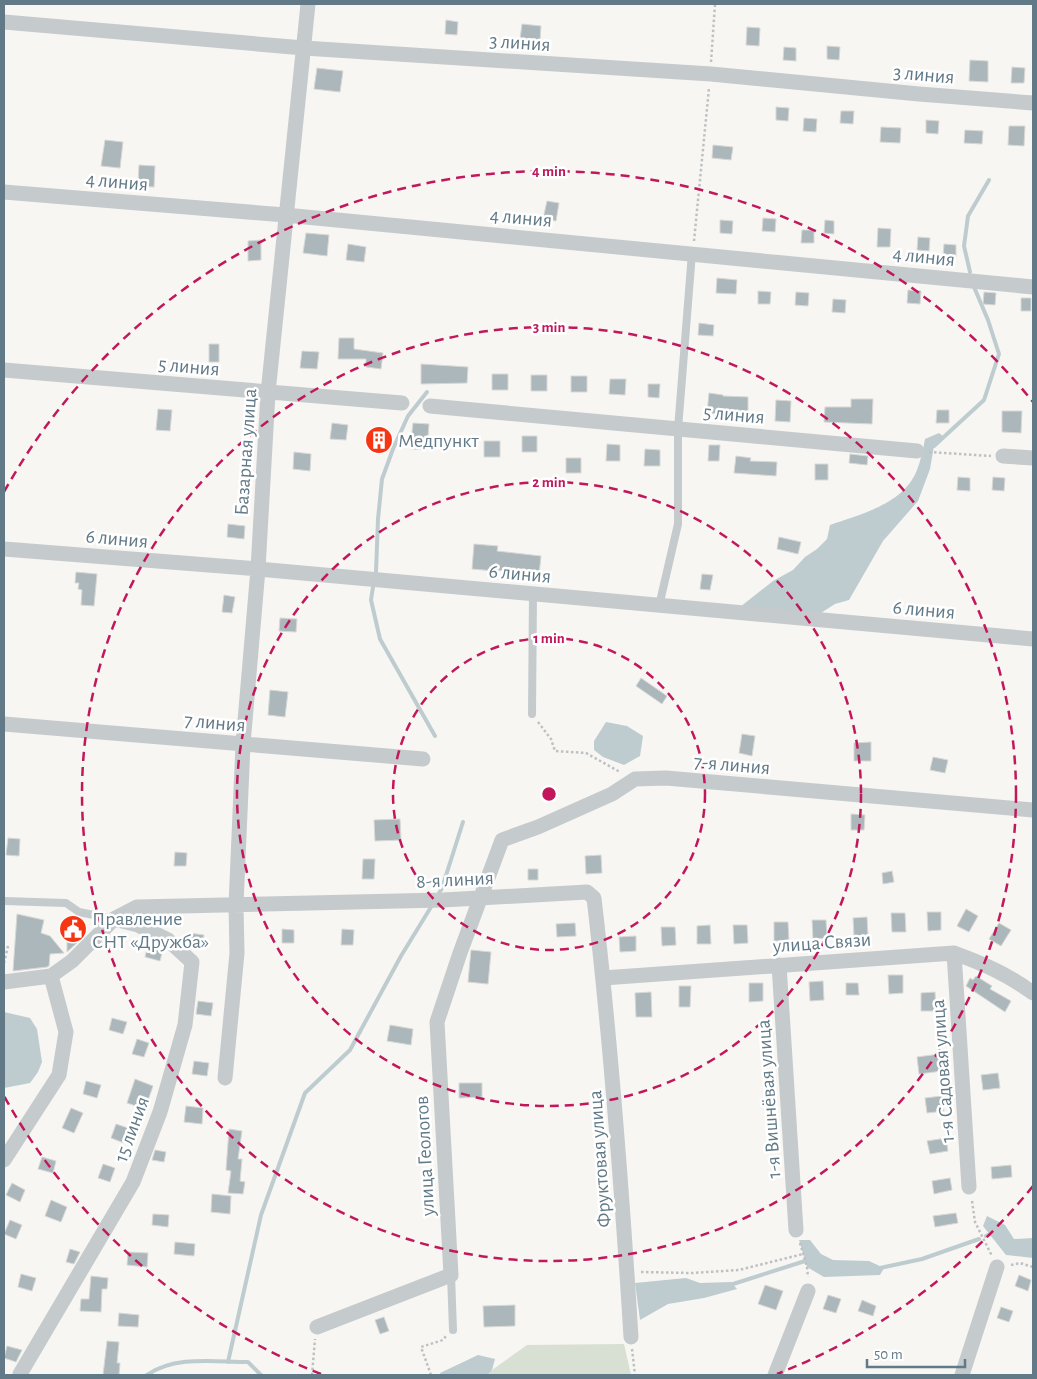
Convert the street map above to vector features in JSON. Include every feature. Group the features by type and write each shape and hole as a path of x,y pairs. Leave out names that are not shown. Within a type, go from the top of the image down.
{"street":[{"name":"Базарная улица","path":"225,1078 237,953 236,905 243,744 258,569 268,393 308,4"},
{"name":"3 линия","path":"4,22 304,48 711,74 1033,103"},
{"name":"4 линия","path":"4,192 285,215 1033,286"},
{"name":"5 линия","path":"4,370 402,404"},
{"name":"5 линия","path":"430,406 917,451"},
{"path":"1003,456 1033,458"},
{"name":"6 линия","path":"4,549 258,569 1033,639"},
{"name":"7 линия","path":"4,724 423,760"},
{"name":"7-я линия","path":"635,779 666,778 1033,810"},
{"path":"480,897 502,840 538,827 612,794 635,779"},
{"name":"8-я линия","path":"51,976 72,961 114,919 137,907 437,900 587,892 594,898 604,978"},
{"name":"улица Геологов","path":"451,1274 437,1022 480,897"},
{"name":"15 линия","path":"20,1374 133,1182 160,1112 185,1026 192,962 168,940 138,925 114,919"},
{"name":"улица Связи","path":"604,978 954,953 1012,978 1033,993"},
{"name":"1-я Садовая улица","path":"954,953 969,1187"},
{"name":"1-я Вишнёвая улица","path":"779,965 796,1230"},
{"path":"4,982 51,976 66,1032 59,1075 4,1160"},
{"name":"Фруктовая улица","path":"604,978 631,1338"},
{"path":"962,1375 997,1267"},
{"path":"317,1327 451,1274"},
{"path":"775,1375 808,1291"}],"lane":[{"path":"659,606 678,524 678,428 692,253"},
{"path":"532,714 534,594"},
{"path":"4,901 66,903 79,912 114,919"},
{"path":"451,1274 452,1330"}],"path":[{"path":"692,253 711,74 715,4"},
{"path":"917,451 1003,456"},
{"path":"532,714 551,739 555,751 586,754 635,779"},
{"path":"4,963 8,946"},
{"path":"969,1187 976,1222 997,1267 1020,1263 1033,1267"},
{"path":"796,1230 807,1267 808,1291"},
{"path":"627,1272 692,1273 739,1270 803,1254"},
{"path":"312,1375 317,1327"},
{"path":"431,1375 421,1347 443,1340 452,1330"},
{"path":"631,1338 635,1375"}],"shaded area":[{"path":"939,433 944,437 934,446 930,469 918,501 883,541 849,600 835,604 813,618 740,607 773,581 793,570 805,557 817,549 827,539 830,525 868,512 892,499 902,491 911,482 917,470 925,439"},
{"path":"606,722 627,726 643,736 640,756 624,765 603,757 594,750 594,741"},
{"path":"4,1012 30,1018 37,1029 42,1062 30,1083 4,1088"},
{"path":"987,1216 1005,1225 1014,1239 1033,1238 1033,1258 1006,1255 983,1226"},
{"path":"799,1240 810,1240 821,1254 833,1260 869,1261 884,1268 880,1275 824,1277 807,1267"},
{"path":"686,1278 700,1283 731,1282 737,1289 704,1298 668,1304 640,1320 635,1283"},
{"path":"624,1344 631,1375 485,1375 527,1345"},
{"path":"478,1355 495,1359 492,1370 487,1375 441,1375 440,1373"}],"building":[{"path":"446,20 458,22 457,35 445,34"},
{"path":"522,24 541,26 540,41 520,39"},
{"path":"747,27 760,28 759,46 746,45"},
{"path":"827,46 840,47 839,60 827,59"},
{"path":"784,47 796,48 796,61 783,60"},
{"path":"970,60 988,61 988,82 969,81"},
{"path":"1012,67 1025,68 1024,83 1011,83"},
{"path":"317,68 343,71 340,92 314,89"},
{"path":"776,107 789,108 788,121 776,120"},
{"path":"841,111 854,111 853,124 840,123"},
{"path":"804,118 817,119 816,132 803,131"},
{"path":"926,120 939,121 938,134 926,133"},
{"path":"1009,126 1025,126 1024,146 1008,145"},
{"path":"881,127 901,128 900,143 880,142"},
{"path":"965,130 983,131 982,144 964,143"},
{"path":"105,140 123,142 120,168 101,166"},
{"path":"713,145 733,147 731,160 712,158"},
{"path":"139,165 155,166 154,187 138,186"},
{"path":"547,201 559,203 556,221 543,219"},
{"path":"763,218 776,219 775,232 762,231"},
{"path":"720,220 733,221 732,234 720,233"},
{"path":"825,220 834,221 834,234 824,233"},
{"path":"878,228 891,229 890,247 877,247"},
{"path":"802,230 814,230 814,243 801,243"},
{"path":"306,233 329,235 327,256 303,253"},
{"path":"918,237 930,238 929,251 917,250"},
{"path":"261,240 261,260 248,261 248,241"},
{"path":"348,244 366,247 364,262 346,260"},
{"path":"944,244 956,245 956,257 943,257"},
{"path":"717,278 737,280 736,294 716,293"},
{"path":"908,290 921,291 920,304 907,303"},
{"path":"758,291 771,292 770,304 758,304"},
{"path":"796,292 809,293 808,306 795,305"},
{"path":"984,292 996,293 995,305 983,304"},
{"path":"1021,298 1031,298 1031,311 1021,311"},
{"path":"833,299 846,300 845,313 832,312"},
{"path":"699,323 714,325 713,336 698,335"},
{"path":"339,338 354,338 354,349 383,353 381,369 366,367 366,359 338,359"},
{"path":"209,344 219,344 219,362 209,362"},
{"path":"302,351 319,352 317,369 300,368"},
{"path":"421,364 468,367 467,383 421,384"},
{"path":"492,374 508,374 508,390 492,390"},
{"path":"531,375 547,375 547,391 531,391"},
{"path":"571,376 587,376 587,392 571,392"},
{"path":"610,379 626,379 625,395 609,394"},
{"path":"648,384 660,384 659,398 648,397"},
{"path":"709,393 723,396 748,397 748,416 707,413"},
{"path":"851,399 873,399 872,424 824,422 825,407 851,407"},
{"path":"776,400 791,401 790,422 775,421"},
{"path":"158,409 172,410 170,431 156,430"},
{"path":"937,410 949,410 949,423 936,423"},
{"path":"1002,411 1022,411 1021,433 1002,432"},
{"path":"332,423 348,425 346,440 330,439"},
{"path":"413,423 429,424 427,450 410,449"},
{"name":"Медпункт","path":"373,432 388,434 386,449 371,447"},
{"path":"522,436 537,436 537,452 522,452"},
{"path":"484,441 500,441 500,457 484,457"},
{"path":"607,444 620,445 620,461 606,461"},
{"path":"709,445 720,445 719,461 708,461"},
{"path":"645,449 660,450 660,466 644,466"},
{"path":"294,452 311,454 310,471 293,469"},
{"path":"850,454 868,456 867,465 849,463"},
{"path":"736,456 751,458 750,461 777,462 776,476 734,473"},
{"path":"566,458 581,458 581,473 566,473"},
{"path":"815,464 828,464 828,480 815,480"},
{"path":"958,477 970,478 970,491 957,490"},
{"path":"993,477 1005,478 1004,491 992,490"},
{"path":"228,524 245,526 244,539 227,537"},
{"path":"779,537 801,542 798,554 777,549"},
{"path":"474,544 498,546 497,551 541,556 539,575 472,569"},
{"path":"76,572 97,574 94,606 81,605 82,590 78,589 79,583 75,583"},
{"path":"702,574 713,575 710,590 700,589"},
{"path":"224,595 235,597 232,613 222,612"},
{"path":"280,618 297,619 296,632 279,631"},
{"path":"641,678 667,696 662,704 636,686"},
{"path":"270,690 288,692 285,717 268,715"},
{"path":"742,734 755,736 752,756 739,753"},
{"path":"871,742 871,761 854,761 854,743"},
{"path":"933,757 948,760 945,773 930,770"},
{"path":"851,814 865,815 864,830 851,830"},
{"path":"400,819 401,840 375,841 374,820"},
{"path":"8,838 20,839 19,856 6,855"},
{"path":"175,852 187,853 186,866 174,866"},
{"path":"601,855 602,873 586,874 585,856"},
{"path":"363,859 375,859 374,879 362,879"},
{"path":"528,869 538,869 538,880 528,880"},
{"path":"892,871 894,882 883,884 882,873"},
{"path":"966,909 978,916 969,932 957,926"},
{"path":"927,912 941,912 941,930 928,931"},
{"path":"891,913 905,913 906,932 892,932"},
{"path":"17,914 44,920 41,933 50,936 64,953 50,954 49,966 47,967 13,971"},
{"path":"867,917 868,936 854,936 853,918"},
{"path":"812,920 826,920 827,938 813,939"},
{"path":"77,921 79,941 67,952 67,922"},
{"path":"774,922 788,922 789,941 774,941"},
{"path":"575,923 576,936 557,937 556,924"},
{"path":"999,923 1011,930 1001,946 989,939"},
{"path":"710,925 711,944 697,944 697,926"},
{"path":"733,925 747,925 748,943 734,944"},
{"path":"661,927 675,927 676,945 662,946"},
{"path":"282,929 294,930 294,943 282,943"},
{"path":"342,929 354,930 353,945 341,945"},
{"path":"189,933 204,935 202,948 187,945"},
{"path":"636,936 636,951 620,952 619,937"},
{"path":"148,945 163,949 160,961 145,957"},
{"path":"471,950 491,952 488,984 468,982"},
{"path":"888,975 903,975 903,993 889,994"},
{"path":"976,976 992,986 990,989 1011,1001 1005,1012 966,986 970,978 973,980"},
{"path":"823,981 824,1000 810,1001 809,982"},
{"path":"749,983 763,983 763,1001 749,1002"},
{"path":"846,983 858,983 859,995 846,995"},
{"path":"679,986 691,986 690,1007 679,1007"},
{"path":"651,992 652,1017 636,1017 635,993"},
{"path":"935,992 936,1011 921,1011 921,993"},
{"path":"198,1001 213,1003 211,1016 196,1014"},
{"path":"112,1018 127,1022 123,1034 109,1030"},
{"path":"390,1025 413,1029 411,1045 387,1041"},
{"path":"137,1039 149,1043 144,1057 132,1054"},
{"path":"940,1054 942,1071 919,1074 917,1057"},
{"path":"194,1061 209,1063 207,1076 192,1074"},
{"path":"998,1073 1000,1088 983,1090 981,1075"},
{"path":"135,1079 153,1086 145,1109 127,1103"},
{"path":"86,1081 101,1085 97,1098 83,1094"},
{"path":"459,1083 482,1083 482,1097 459,1098"},
{"path":"942,1096 944,1111 927,1113 925,1098"},
{"path":"186,1106 203,1108 202,1124 184,1122"},
{"path":"71,1108 83,1113 74,1133 62,1128"},
{"path":"116,1124 128,1128 124,1143 111,1138"},
{"path":"229,1129 242,1131 238,1159 242,1159 240,1181 245,1182 243,1194 228,1193 231,1171 226,1170"},
{"path":"946,1138 948,1151 930,1154 927,1141"},
{"path":"155,1150 166,1152 164,1162 152,1160"},
{"path":"42,1157 56,1161 53,1173 38,1169"},
{"path":"103,1164 115,1168 110,1182 98,1178"},
{"path":"1011,1165 1012,1177 992,1179 991,1167"},
{"path":"950,1178 952,1190 934,1194 932,1181"},
{"path":"12,1183 25,1190 20,1202 6,1195"},
{"path":"212,1194 231,1196 230,1214 211,1212"},
{"path":"51,1200 67,1207 61,1222 45,1216"},
{"path":"956,1213 958,1223 935,1227 933,1216"},
{"path":"153,1214 169,1215 168,1227 152,1225"},
{"path":"10,1220 22,1225 16,1239 4,1234"},
{"path":"175,1242 195,1244 194,1256 174,1254"},
{"path":"70,1249 80,1252 74,1264 66,1262"},
{"path":"128,1252 148,1253 147,1267 127,1265"},
{"path":"21,1274 36,1278 32,1291 18,1287"},
{"path":"1019,1275 1031,1280 1028,1291 1015,1286"},
{"path":"91,1276 108,1278 107,1289 102,1289 101,1312 80,1311 81,1299 89,1299"},
{"path":"765,1285 783,1291 776,1310 758,1304"},
{"path":"828,1295 841,1299 836,1313 823,1309"},
{"path":"862,1300 876,1306 873,1316 858,1311"},
{"path":"515,1305 515,1326 484,1327 483,1306"},
{"path":"1001,1307 1013,1311 1009,1322 997,1318"},
{"path":"119,1313 139,1315 138,1327 118,1326"},
{"path":"384,1317 389,1331 380,1334 375,1320"},
{"path":"107,1341 119,1342 117,1363 120,1363 119,1375 103,1375"},
{"path":"7,1346 22,1350 16,1362 4,1358"}],"waterway":[{"path":"970,272 964,246 968,216 989,180"},
{"path":"934,446 984,400 999,354 988,320 974,287"},
{"path":"376,572 382,479 408,416 427,392"},
{"path":"373,587 371,600 380,639 435,736"},
{"path":"438,895 442,888 463,822"},
{"path":"228,1362 261,1215 305,1093 350,1050 401,956 431,907"},
{"path":"986,1236 990,1234"},
{"path":"880,1268 922,1259 979,1239"},
{"path":"730,1285 809,1261"},
{"path":"147,1375 170,1365 196,1361 248,1362 261,1375"}],"place":[{"name":"Медпункт","path":"379,440"},
{"name":"Правление СНТ «Дружба»","path":"73,929"}]}
